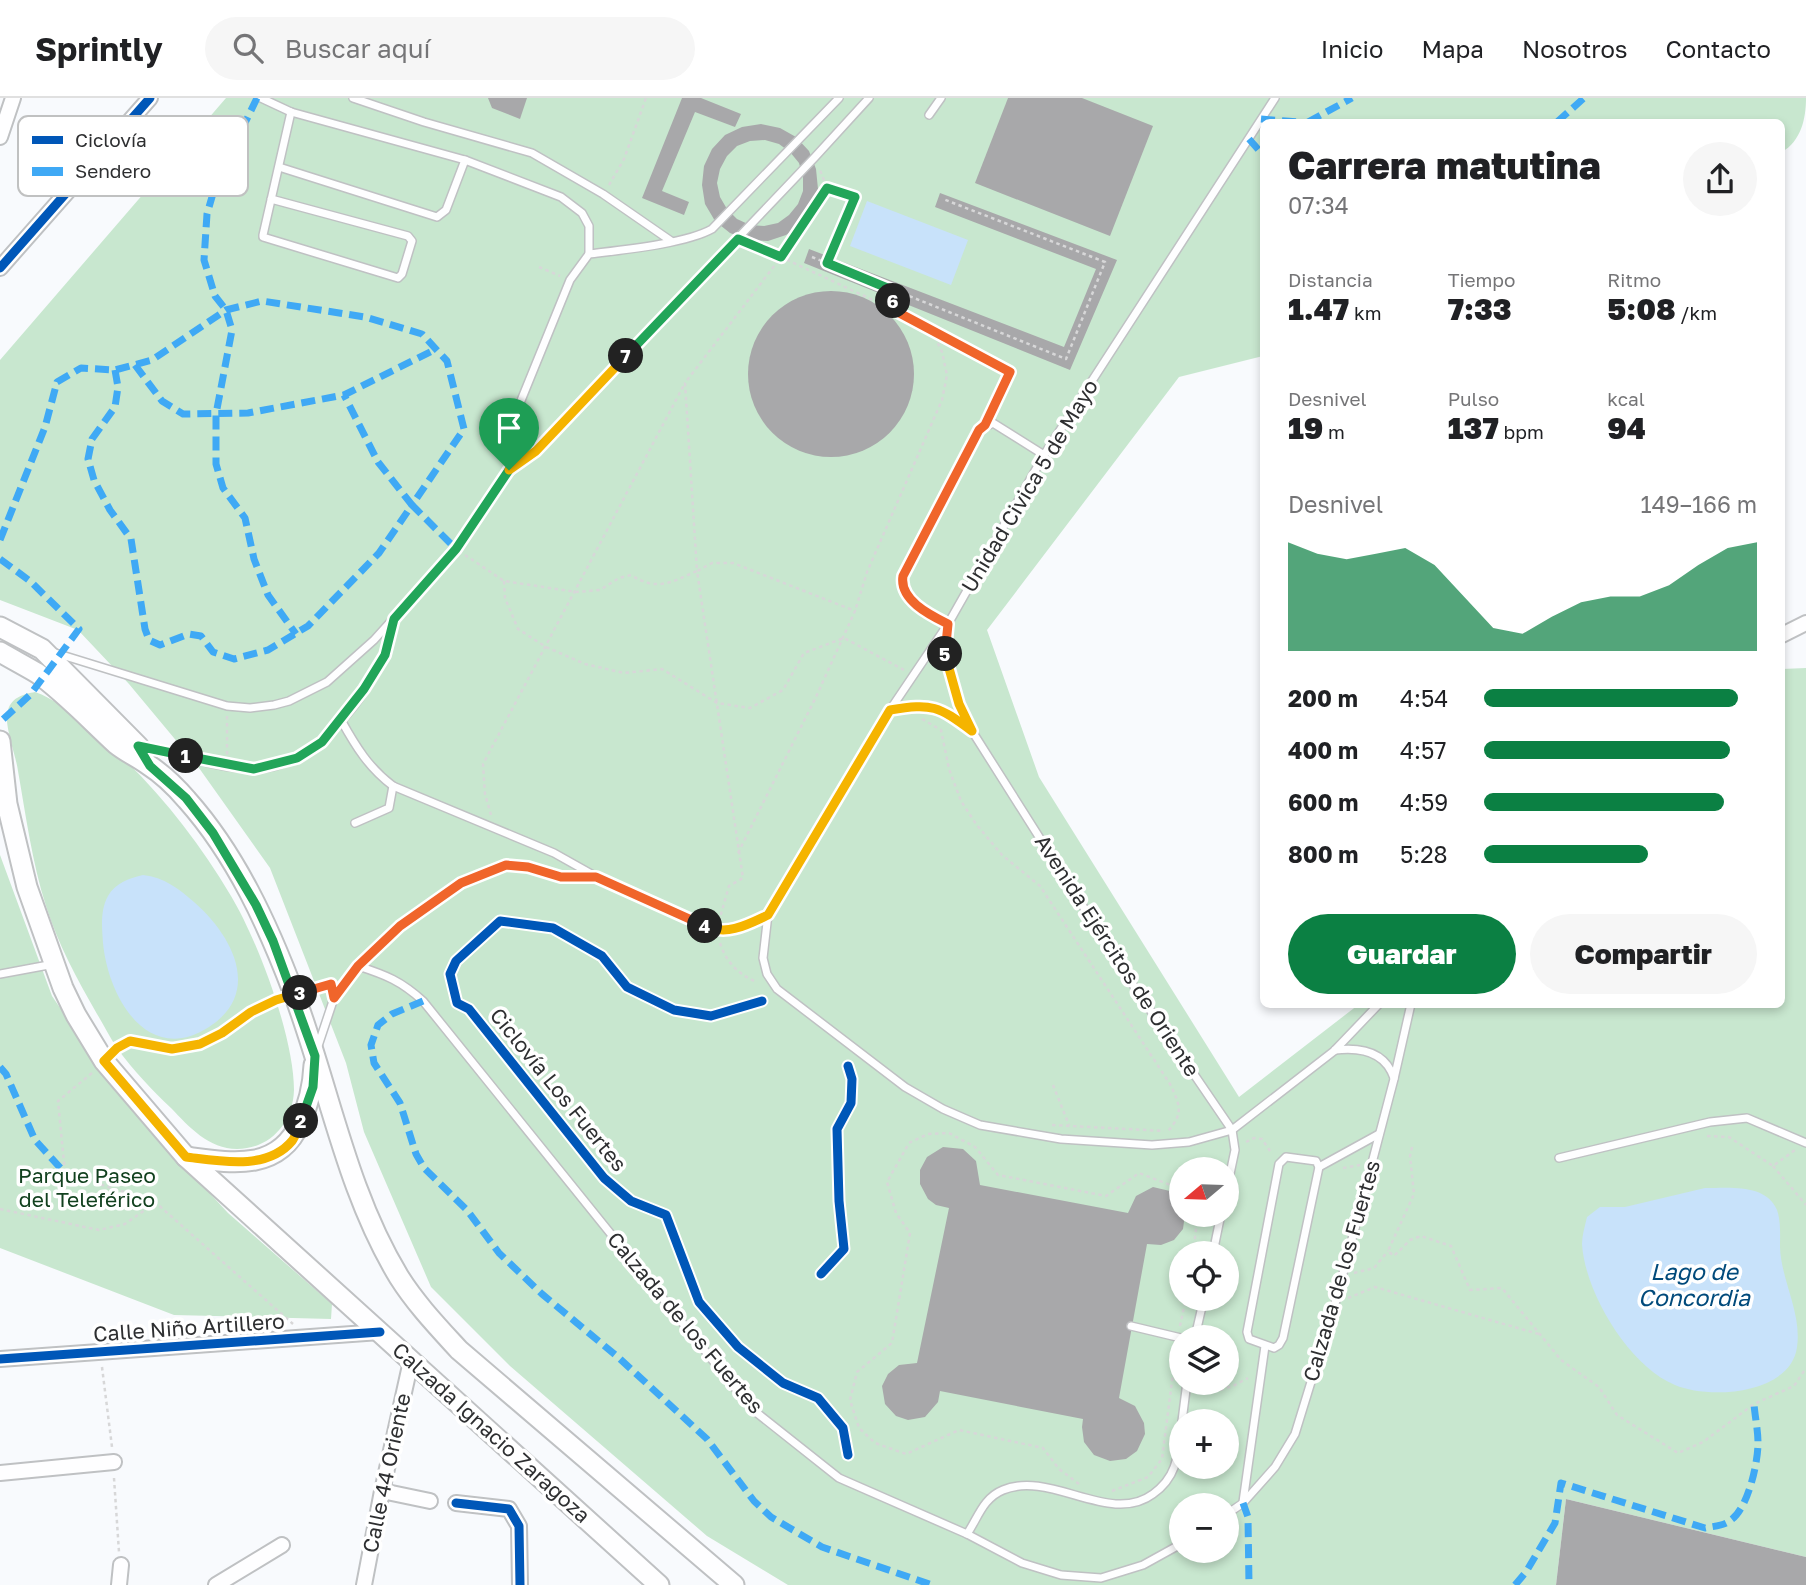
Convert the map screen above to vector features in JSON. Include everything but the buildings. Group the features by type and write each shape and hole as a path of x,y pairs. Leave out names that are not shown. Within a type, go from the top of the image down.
{"main road":[{"name":"Calzada Ignacio Zaragoza","path":"0,627 43,649 130,747 186,798 213,833 256,905 294,995 345,1153 375,1230 399,1277 422,1309 459,1350 734,1585"},
{"name":"Calzada Ignacio Zaragoza","path":"0,652 37,674 130,747"},
{"name":"Calzada Ignacio Zaragoza","path":"0,741 4,796 27,887 54,964 76,1015 104,1061 186,1157 659,1585"},
{"path":"186,1157 222,1162 254,1161 275,1155 292,1141 305,1112 313,1087 315,1056"}],"street":[{"path":"0,137 13,98"},
{"path":"134,116 150,98"},
{"path":"0,268 64,196"},
{"path":"1785,634 1806,623"},
{"name":"Calle Niño Artillero","path":"0,1359 380,1332"},
{"name":"Calle 44 Oriente","path":"364,1585 411,1362"},
{"path":"0,1474 114,1462"},
{"path":"382,1490 430,1501"},
{"path":"456,1503 509,1509 519,1526 520,1585"},
{"path":"216,1585 282,1545"},
{"path":"119,1585 121,1565"}],"lane":[{"path":"261,98 290,112 465,160 561,197 582,213 589,226 589,254 570,280 509,430 509,470"},
{"path":"353,98 532,153 603,194 671,241"},
{"path":"589,254 671,241 712,229 839,98"},
{"path":"43,649 227,706 250,708 274,705 311,692 327,682 374,640 456,549 509,470 536,451 869,98"},
{"path":"929,115 942,98"},
{"name":"Unidad Civica 5 de Mayo","path":"1261,119 1275,98"},
{"path":"271,199 408,236 412,241 402,274 398,278 262,235 290,112"},
{"name":"Unidad Civica 5 de Mayo","path":"777,989 767,974 763,958 768,915 890,710 948,624 1044,455 1260,121"},
{"path":"279,167 436,217 446,210 465,160"},
{"path":"948,624 925,613 904,590 903,576 979,430 993,423 1044,455"},
{"path":"130,747 254,769 297,758 322,742 341,720 385,655 394,619"},
{"name":"Avenida Ejércitos de Oriente","path":"948,624 944,657 959,704 972,731 1129,979 1232,1130"},
{"name":"Avenida Ejércitos de Oriente","path":"890,710 920,705 933,707 947,712 972,731"},
{"path":"341,720 362,758 376,774 393,786 554,853 596,877 716,931 734,929 768,915"},
{"path":"355,823 389,808 393,786"},
{"path":"315,1056 334,998 358,966 400,926 461,883 506,865 517,865 561,877 596,877"},
{"path":"0,974 54,964"},
{"name":"Calzada de los Fuertes","path":"358,966 404,984 423,1001 752,1409 839,1478 967,1535 1022,1563 1061,1575 1101,1578 1143,1565 1169,1551"},
{"path":"777,989 905,1087 943,1109 981,1125 1061,1139 1152,1145 1189,1142 1232,1130 1334,1051 1375,1008"},
{"name":"Calzada de los Fuertes","path":"1239,1506 1275,1467 1295,1434 1335,1304 1410,1008"},
{"path":"1334,1051 1359,1048 1374,1053 1390,1068 1394,1079"},
{"path":"1559,1158 1710,1122 1747,1118 1806,1143"},
{"path":"1232,1130 1234,1157"},
{"path":"1319,1167 1379,1134"},
{"path":"1286,1157 1316,1161 1319,1167 1283,1338 1274,1348 1265,1346 1250,1339 1247,1332 1279,1164 1286,1157"},
{"path":"1131,1326 1169,1335"},
{"path":"1243,1503 1265,1346"},
{"path":"967,1535 984,1503 1001,1490 1021,1485 1048,1488 1116,1504 1147,1499 1169,1479"}],"path":[{"path":"603,194 624,159 646,98"},
{"path":"815,157 827,188"},
{"path":"495,829 485,794 483,764 685,383 781,257 827,188"},
{"path":"827,188 855,197 827,263"},
{"path":"812,257 1066,359 1105,262 943,199"},
{"path":"738,239 890,308 1010,372 985,425"},
{"path":"539,267 570,280"},
{"path":"890,308 897,292"},
{"path":"738,853 844,638 867,572 942,400 947,374 942,352 933,333"},
{"path":"685,383 698,571 743,878 729,886 716,931 724,957 744,977 777,989"},
{"path":"456,549 504,581 576,592 600,590 619,578 631,575 645,584 660,586 712,563 733,563 855,611"},
{"path":"504,581 505,598 518,629 546,648 585,664 624,673 662,669 717,703 750,708 783,690 804,653 844,638 914,675"},
{"path":"227,706 228,765"},
{"path":"890,710 923,720 942,730 949,769 968,813 1002,855 1040,886 1170,1084 1180,1105 1177,1122 1168,1132"},
{"path":"307,1338 155,1202 65,1173 58,1101 84,1082 117,1048 130,1041 172,1049 200,1044 222,1033 251,1012 294,995 331,984 334,998"},
{"path":"1052,1085 1069,1125"},
{"path":"1081,1485 1059,1469 1043,1448 959,1430 906,1454 875,1443 859,1428 850,1400 857,1372 892,1343 910,1233 896,1213 887,1182 909,1143 928,1134 949,1133 975,1147 998,1175 1106,1196 1139,1173 1169,1183"},
{"path":"1703,1135 1729,1137 1773,1166 1806,1205"},
{"path":"1254,1138 1262,1139 1279,1164"},
{"path":"1773,1166 1806,1143"},
{"path":"1341,1277 1374,1268 1388,1251 1414,1194 1410,1156 1412,1147"},
{"path":"0,1209 99,1230 125,1224 155,1202"},
{"path":"1388,1251 1394,1255 1410,1240 1421,1236 1451,1246 1470,1290 1502,1288 1561,1360 1599,1387 1617,1415 1678,1453 1703,1442 1754,1404 1794,1386 1806,1368"},
{"path":"1335,1304 1375,1287 1543,1335"},
{"path":"1239,1383 1260,1371"},
{"path":"1108,1493 1148,1477 1162,1459 1170,1395"}],"green space":[{"path":"226,98 1806,98 1801,129 1794,142 1785,150 1785,119 1260,119 1260,357 1179,377 987,630 1039,777 1239,1097 1354,1008 1785,1008 1785,669 1806,668 1806,1557 1566,1499 1556,1585 788,1585 707,1536 510,1366 431,1287 364,1132 346,1063 270,868 199,768 129,684 78,630 0,600 0,360 141,196 248,196 248,116 210,116"},
{"path":"35,692 54,701 83,723 145,781 200,848 241,915 273,990 288,1044 294,1090 293,1102 284,1123 278,1132 260,1144 249,1148 227,1148 200,1136 185,1122 143,1080 117,1048 68,961 41,889 7,723 12,702"},
{"name":"Parque Paseo del Teleférico","path":"0,855 52,996 120,1096 228,1213 332,1304 331,1319 174,1315 0,1248"}],"water":[{"path":"867,201 968,240 951,285 850,246"},
{"path":"143,875 177,888 208,915 230,947 236,964 238,981 235,997 225,1013 209,1027 187,1037 167,1038 150,1032 135,1020 122,1003 106,963 102,925 105,901 119,884"},
{"name":"Lago de Concordia","path":"1705,1188 1755,1191 1772,1201 1778,1214 1781,1259 1797,1322 1797,1347 1791,1363 1780,1375 1765,1384 1747,1389 1727,1392 1690,1390 1675,1385 1641,1362 1612,1326 1591,1284 1585,1263 1582,1241 1587,1217 1600,1207 1625,1207"}],"marked path":[{"path":"248,117 257,98"},
{"path":"1314,119 1352,98"},
{"path":"1560,119 1584,98"},
{"path":"1249,139 1260,151"},
{"path":"212,196 207,214 204,260 215,296 226,310 232,330 216,414 216,464 223,488 245,518 254,559 268,595 296,634"},
{"path":"0,540 45,427 57,382 81,368 115,370 152,360 226,310 262,301 365,317 422,334 447,361 464,429 412,505 456,549"},
{"path":"135,365 162,401 183,414 248,413 344,395 436,349"},
{"path":"115,370 118,387 115,407 92,439 88,459 94,480 110,510 131,539 149,640 160,645 189,634 201,636 213,652 234,659 268,650 308,626 379,553 412,505 378,462 344,395"},
{"path":"0,559 30,581 79,629 30,695 0,722"},
{"path":"423,1001 392,1014 378,1025 371,1045 374,1063 400,1103 416,1154 424,1168 467,1210 499,1253 707,1439 754,1501 771,1517 822,1547 932,1585"},
{"path":"0,1067 6,1074 35,1140 65,1173"},
{"path":"1515,1585 1526,1572 1555,1523 1561,1483 1705,1528 1722,1525 1731,1520 1747,1496 1758,1452 1754,1404"},
{"path":"1243,1503 1248,1517 1249,1585"}],"cycle path":[{"path":"134,116 150,98"},
{"path":"0,268 64,196"},
{"name":"Ciclovía Los Fuertes","path":"762,1001 711,1016 674,1010 627,987 602,956 553,928 500,921 456,961 450,974 457,1003 469,1009 604,1178 631,1201 666,1215 699,1302 738,1347 783,1383 818,1398 843,1428 848,1455"},
{"path":"821,1274 844,1249 839,1201 837,1129 851,1103 852,1079 848,1066"},
{"path":"0,1359 380,1332"},
{"path":"456,1503 509,1509 519,1526 520,1585"}],"route":[{"path":"509,470 456,549 394,619 385,655 364,689 322,742 297,758 254,769 138,746 150,766 186,798 213,833 256,905 273,941 294,995 315,1056 313,1087 305,1112 292,1141 275,1155 254,1161 222,1162 186,1157 104,1061 117,1048 130,1041 172,1049 200,1044 222,1033 251,1012 276,1000 294,995 331,984 334,998 358,966 400,926 461,883 506,865 528,867 561,877 596,877 716,931 750,924 768,915 890,710 920,705 933,707 947,712 972,731 950,681 944,657 948,624 925,613 904,590 902,584 903,576 979,430 985,425 1010,372 890,308 897,292 827,263 855,197 827,188 781,257 738,239 536,451 509,470"}]}
